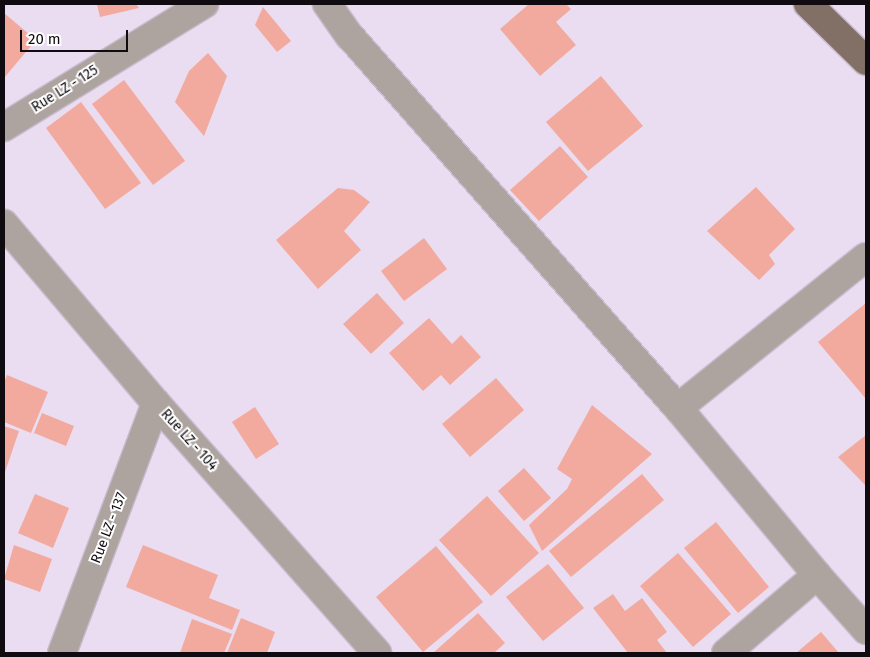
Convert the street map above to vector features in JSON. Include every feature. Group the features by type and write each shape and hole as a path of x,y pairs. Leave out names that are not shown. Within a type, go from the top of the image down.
{"main road":[{"path":"808,4 866,61"}],"street":[{"name":"Rue LZ - 125","path":"4,127 204,4"},
{"path":"327,4 349,35 678,408 817,575 866,630"},
{"name":"Rue LZ - 104","path":"4,224 156,403 378,653"},
{"path":"678,408 866,257"},
{"name":"Rue LZ - 137","path":"62,653 156,403"},
{"path":"726,653 817,575"}],"building":[{"path":"97,4 136,4 139,8 100,17"},
{"path":"529,4 566,4 571,9 556,22 576,45 540,76 500,29"},
{"path":"263,7 291,41 277,52 255,25"},
{"path":"4,13 36,40 4,78"},
{"path":"208,53 227,76 204,136 175,102 189,71"},
{"path":"601,76 643,126 588,171 546,122"},
{"path":"124,80 185,161 153,185 92,104"},
{"path":"81,102 141,183 105,209 46,128"},
{"path":"560,146 588,177 539,221 510,190"},
{"path":"756,187 795,229 769,255 775,264 759,280 707,231"},
{"path":"338,188 354,190 370,202 344,231 361,250 318,289 276,240"},
{"path":"424,238 447,269 404,301 381,271"},
{"path":"377,293 404,323 371,354 343,324"},
{"path":"866,303 866,399 818,342"},
{"path":"429,318 452,344 461,335 481,357 450,385 441,375 423,391 389,353"},
{"path":"7,375 48,392 31,433 4,422 4,383"},
{"path":"496,378 524,410 470,457 442,424"},
{"path":"592,405 652,454 542,551 529,525 567,489 572,479 557,469"},
{"path":"255,407 279,444 256,459 232,422"},
{"path":"42,413 74,426 66,446 34,433"},
{"path":"4,426 19,431 4,475"},
{"path":"866,435 866,486 838,457"},
{"path":"524,468 551,498 524,521 498,491"},
{"path":"642,474 664,500 571,577 549,551"},
{"path":"35,494 69,508 53,548 18,533"},
{"path":"487,496 539,553 491,596 439,540"},
{"path":"716,522 769,587 738,613 684,548"},
{"path":"14,545 52,559 40,592 4,579"},
{"path":"143,545 218,575 209,598 240,610 232,630 126,587"},
{"path":"436,546 483,602 423,652 376,597"},
{"path":"678,553 731,614 693,647 640,586"},
{"path":"548,564 584,608 543,641 506,597"},
{"path":"613,594 625,611 642,598 667,632 657,640 667,653 628,653 593,608"},
{"path":"478,613 505,643 494,653 433,653"},
{"path":"241,618 275,632 267,653 227,653"},
{"path":"192,619 232,634 224,653 180,653"},
{"path":"821,632 839,653 796,653"}]}
